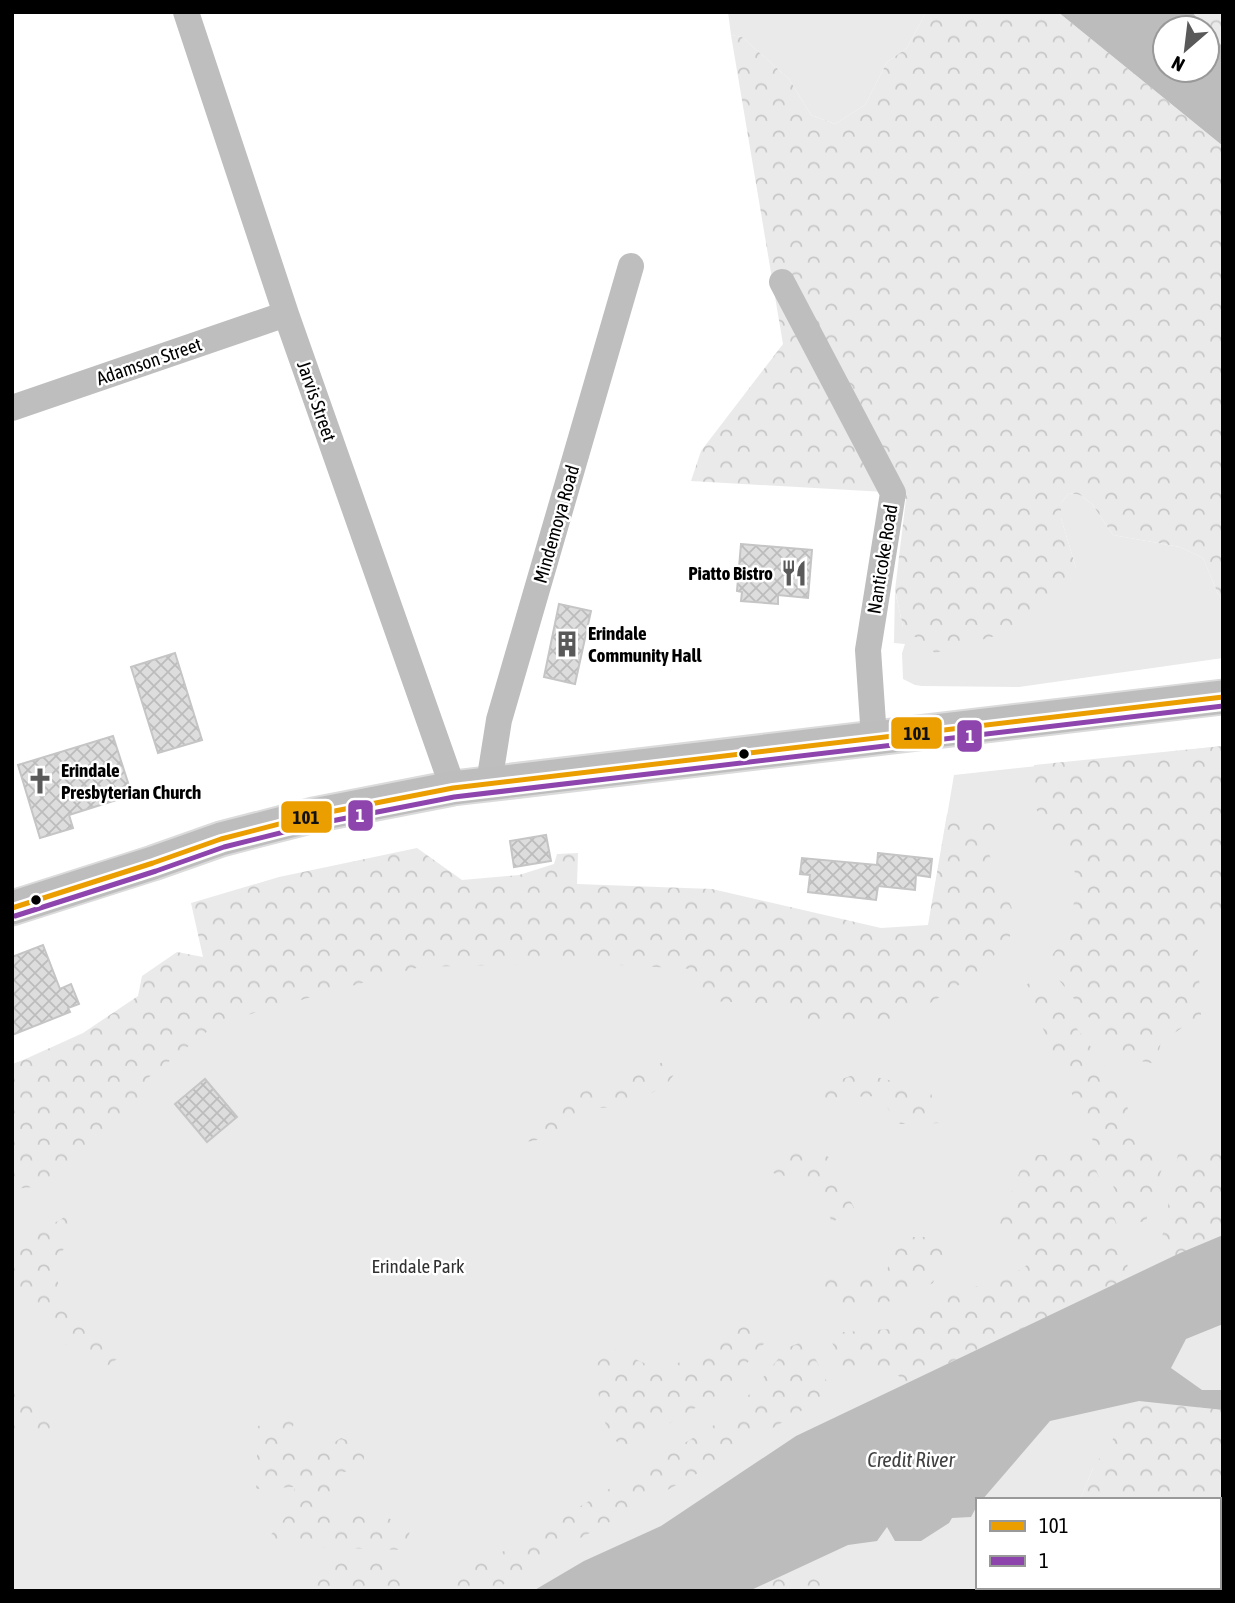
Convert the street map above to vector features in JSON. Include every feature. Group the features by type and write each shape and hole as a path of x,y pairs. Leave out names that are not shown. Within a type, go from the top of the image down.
{"main road":[{"path":"12,908 220,839 314,815 453,788 1223,697"}],"street":[{"name":"Jarvis Street","path":"186,12 286,314 453,788"},
{"name":"Mindemoya Road","path":"489,783 499,720 631,267"},
{"name":"Nanticoke Road","path":"782,282 893,492 868,650 874,738"},
{"name":"Adamson Street","path":"12,408 286,314"}],"green space":[{"path":"728,12 926,12 907,48 887,62 865,105 835,124 811,115 789,79 742,37 731,35"},
{"path":"926,12 1058,12 1223,146 1223,601 1203,558 1180,547 1113,535 1092,504 1080,495 1069,493 1061,503 1061,518 1076,568 1064,591 1009,632 935,653 903,627 895,590 906,499 885,492 691,481 701,451 783,344 731,35 742,37 789,79 811,115 835,124 865,105 887,62 907,48"},
{"path":"1192,12 1223,12 1223,47 1221,14"},
{"path":"1069,493 1080,495 1092,504 1113,535 1180,547 1203,558 1223,601 1223,658 1019,687 922,686 903,679 902,653 905,644 894,643 895,591 903,627 1076,568 1061,518 1061,503"},
{"name":"Erindale Park","path":"1223,746 1223,1410 1200,1407 1093,1468 1081,1498 976,1498 976,1589 1043,1589 1042,1591 12,1591 12,1064 367,941 923,957 954,775"},
{"path":"1223,746 1223,922 1197,937 1201,1015 1161,1042 1156,1064 1121,1057 1046,964 1072,927 1076,874 1033,804 1034,765"},
{"path":"947,814 975,814 999,824 987,849 1016,918 1010,936 981,971 916,1012 871,1025 814,1025 795,1005 709,1001 693,969 581,963 420,967 218,1023 149,1077 129,1115 55,1185 12,1189 12,1065 83,1033 138,996 142,976 177,952 203,957 191,903 279,877 417,848 462,880 519,875 554,864 557,854 578,853 577,884 712,889 881,928 928,925"},
{"path":"1038,978 1117,1081 1142,1144 1167,1152 1146,1221 1130,1224 1024,986"},
{"path":"669,1060 683,1063 666,1085 628,1106 587,1109 553,1137 521,1143 566,1098"},
{"path":"853,1075 881,1078 930,1091 942,1123 900,1124 878,1096 820,1098 823,1086"},
{"path":"802,1147 829,1157 855,1210 832,1222 819,1193 801,1180 769,1172 768,1158"},
{"path":"1179,1149 1223,1152 1223,1235 1157,1264"},
{"path":"1090,1154 1127,1251 1128,1278 907,1383 893,1371 844,1370 828,1333 892,1329 949,1293 1006,1279 1033,1261 995,1236 1026,1155"},
{"path":"68,1215 78,1226 55,1263 56,1278 68,1306 112,1346 117,1359 106,1367 80,1358 48,1328 12,1276 12,1238 20,1243"},
{"path":"901,1237 938,1237 944,1259 933,1283 900,1300 824,1310 815,1285 830,1275 886,1272"},
{"path":"748,1321 768,1339 722,1392 623,1451 606,1426 592,1367 614,1349 663,1372"},
{"path":"806,1340 832,1392 709,1467 519,1572 495,1591 453,1591 452,1575 515,1546 734,1413 787,1348"},
{"path":"12,1386 18,1387 68,1430 25,1436 12,1433"},
{"path":"1139,1401 1223,1410 1223,1591 1042,1591 1221,1589 1221,1498 1081,1498 1093,1468"},
{"path":"295,1415 289,1450 309,1458 341,1438 366,1447 362,1468 344,1472 320,1506 333,1516 382,1514 410,1531 405,1550 282,1546 269,1537 296,1505 294,1487 256,1489 258,1426"},
{"path":"399,1562 405,1584 394,1591 306,1591 305,1585 338,1563"},
{"path":"797,1570 837,1591 749,1591"}],"water":[{"path":"1058,12 1192,12 1194,14 1151,14 1151,84 1221,84 1221,45 1223,146"},
{"name":"Credit River","path":"1223,1235 1223,1324 1186,1339 1171,1368 1202,1390 1223,1390 1223,1410 1139,1401 1050,1421 984,1498 976,1498 976,1508 971,1517 952,1518 949,1523 921,1541 895,1541 887,1527 877,1541 848,1545 749,1591 533,1591 584,1561 661,1526 796,1436"}],"building":[{"path":"741,544 812,550 808,598 778,595 778,604 741,601 742,592 737,591"},
{"name":"Erindale Community Hall","path":"559,604 591,611 575,684 544,677"},
{"path":"175,653 202,740 158,753 131,667"},
{"path":"113,736 132,795 69,815 73,828 40,838 18,765"},
{"path":"546,835 551,861 514,867 510,841"},
{"path":"878,853 932,859 930,877 916,875 915,890 878,886 876,900 808,892 810,875 800,874 802,858 877,865"},
{"path":"43,945 60,989 71,984 79,1004 68,1008 70,1012 12,1035 12,957"},
{"path":"205,1079 237,1117 207,1142 175,1104"}],"transit line":[{"name":"101","path":"12,908 221,839 314,815 453,788 1223,697"},
{"name":"1","path":"15,916 224,847 316,824 454,797 1223,706"}],"place":[{"name":"Piatto Bistro","path":"794,573"},
{"name":"Erindale Community Hall","path":"567,644"},
{"name":"Erindale Presbyterian Church","path":"40,781"}]}
